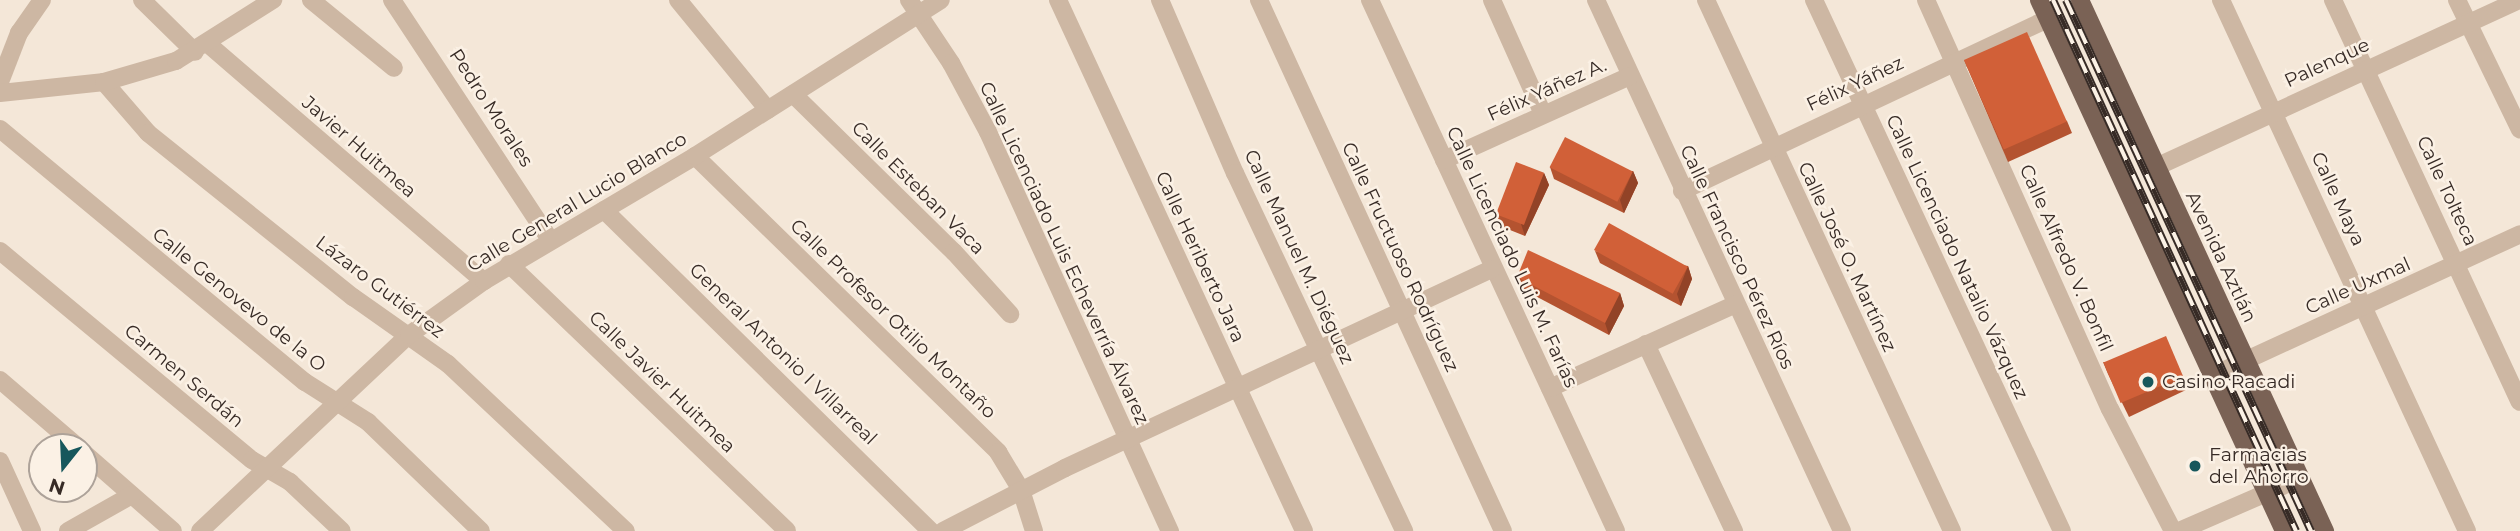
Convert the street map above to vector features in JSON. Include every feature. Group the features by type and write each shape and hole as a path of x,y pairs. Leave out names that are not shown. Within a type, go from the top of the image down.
{"main road":[{"path":"2039,0 2284,531"},
{"name":"Avenida Aztlán","path":"2080,0 2325,531"}],"street":[{"path":"0,82 19,33 42,0"},
{"name":"Javier Huitmea","path":"142,0 484,281"},
{"path":"0,93 104,82 202,48 272,0"},
{"path":"311,0 394,68"},
{"name":"Pedro Morales","path":"392,0 551,240"},
{"path":"678,0 768,110"},
{"name":"Calle General Lucio Blanco","path":"200,531 340,403 409,335 484,281 768,110 914,7 941,0"},
{"name":"Calle Heriberto Jara","path":"1058,0 1304,531"},
{"name":"Calle Manuel M. Diéguez","path":"1160,0 1404,531"},
{"name":"Calle Fructuoso Rodríguez","path":"1259,0 1503,531"},
{"name":"Calle Licenciado Luis M. Farías","path":"1370,0 1492,269 1616,531"},
{"path":"1492,0 1544,114"},
{"name":"Calle Francisco Pérez Ríos","path":"1596,0 1734,305 1842,531"},
{"name":"Calle José O. Martínez","path":"1706,0 1952,531"},
{"name":"Calle Licenciado Natalio Vázquez","path":"1814,0 2062,531"},
{"name":"Calle Alfredo V. Bonfil","path":"1926,0 2110,409 2173,531"},
{"name":"Calle Maya","path":"2221,0 2467,531"},
{"name":"Calle Tolteca","path":"2333,0 2458,263 2520,402"},
{"path":"2457,0 2519,124"},
{"name":"Palenque","path":"2156,167 2366,67 2519,0"},
{"name":"Calle Licenciado Luis Echeverría Álvarez","path":"914,7 988,132 1170,531"},
{"name":"Félix Yáñez","path":"1682,191 1861,103 2048,19"},
{"name":"Félix Yáñez A.","path":"1444,160 1630,76"},
{"name":"Lázaro Gutiérrez","path":"104,82 148,133 354,297 409,335 472,385 626,531"},
{"name":"Calle Esteban Vaca","path":"793,94 954,252 1010,314"},
{"name":"Calle Genovevo de la O","path":"0,129 305,382 368,422 481,531"},
{"name":"Calle Profesor Otilio Montaño","path":"695,156 998,452 1021,490 1034,531"},
{"name":"General Antonio I Villarreal","path":"604,210 931,531"},
{"name":"Calle Uxmal","path":"2214,375 2520,233"},
{"name":"Carmen Serdán","path":"0,251 267,469 290,482 342,531"},
{"name":"Calle Javier Huitmea","path":"509,264 787,531"},
{"path":"943,531 1127,439 1492,269"},
{"path":"1550,387 1734,305"},
{"path":"1646,344 1734,531"},
{"path":"0,380 62,433"},
{"path":"0,461 32,531"},
{"path":"98,465 173,531"},
{"path":"2179,531 2301,478"},
{"path":"68,531 132,495"}],"building":[{"path":"2027,32 2067,122 2004,150 1964,60"},
{"path":"1565,137 1633,172 1617,202 1550,167"},
{"path":"1516,162 1544,173 1524,225 1496,214"},
{"path":"1609,223 1688,267 1673,294 1594,250"},
{"path":"1528,250 1620,293 1605,323 1517,277"},
{"name":"Casino Racadi","path":"2166,336 2183,377 2121,403 2103,363"}],"railway":[{"path":"2053,0 2296,531"},
{"path":"2066,0 2311,531"}],"place":[{"name":"Casino Racadi","path":"2148,382"},
{"name":"Farmacias del Ahorro","path":"2195,466"}]}
